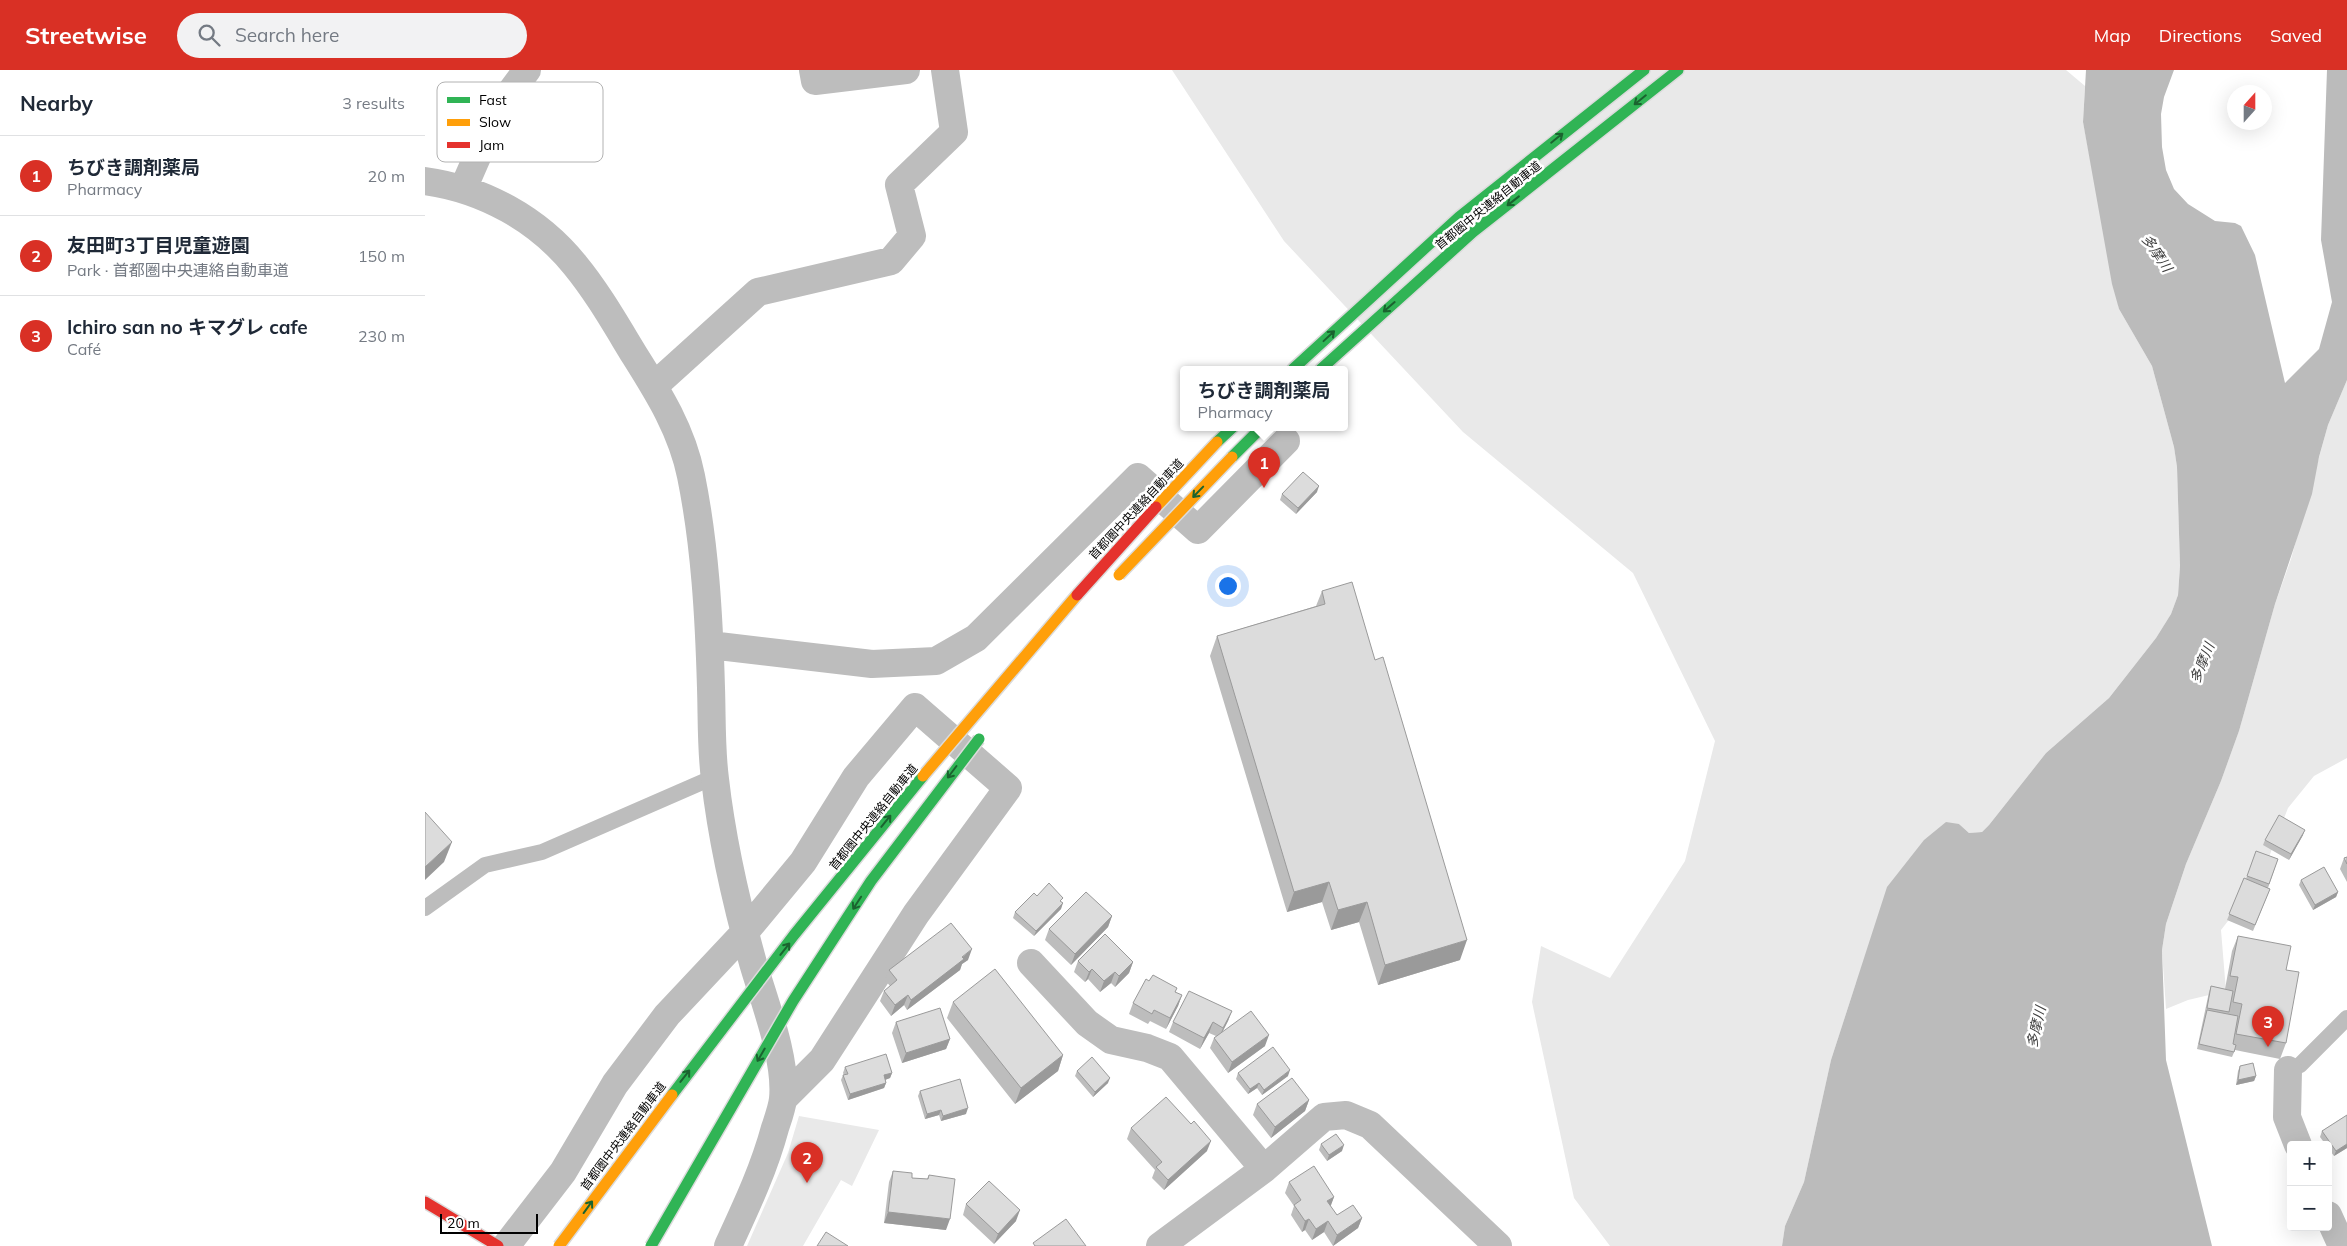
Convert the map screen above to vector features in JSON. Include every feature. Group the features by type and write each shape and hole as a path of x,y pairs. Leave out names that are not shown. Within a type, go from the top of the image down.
{"highway":[{"name":"首都圏中央連絡自動車道","path":"1296,366 1459,217 1644,70"},
{"name":"首都圏中央連絡自動車道","path":"1324,366 1473,232 1678,70"},
{"name":"首都圏中央連絡自動車道","path":"559,1246 662,1105 861,852 985,701 1125,539 1229,431"},
{"path":"1114,581 1258,431"},
{"path":"651,1246 793,1001 871,882 955,768 986,730"},
{"path":"425,1202 498,1246"}],"street":[{"path":"518,82 527,70"},
{"path":"813,70 815,81 906,70"},
{"path":"654,386 758,292 891,261 912,236 899,185 954,132 945,70"},
{"path":"463,189 474,162"},
{"path":"425,181 463,189 500,204 527,220 547,236 573,262 594,289 654,386 675,426 691,473 700,528 709,645 715,777 728,861 745,932 781,1062 783,1098 764,1167 728,1246"},
{"path":"709,645 872,664 936,661 976,638 1138,476 1198,530 1286,441"},
{"path":"506,1246 563,1172 615,1084 667,1015 745,932 803,862 856,777 915,707 1008,788 916,914 822,1060 783,1098"},
{"path":"1031,963 1087,1023 1111,1040 1147,1048 1170,1057 1264,1168"},
{"path":"2288,1070 2287,1117 2296,1141"},
{"path":"1160,1246 1264,1168 1323,1117 1346,1115 1370,1125 1498,1246"},
{"path":"2332,1224 2342,1246"}],"lane":[{"path":"425,908 485,866 542,852 715,777"},
{"path":"2288,1070 2300,1064 2347,1018"}],"shaded area":[{"path":"1172,70 2066,70 2085,86 2083,122 2119,309 2152,366 2174,447 2177,467 2180,566 2178,595 2171,614 2156,638 2109,698 2046,753 1989,825 1982,832 1969,833 1959,824 1856,983 1831,1060 1804,1182 1785,1226 1782,1246 1610,1246 1574,1198 1532,1002 1541,946 1610,978 1685,861 1715,741 1633,573 1463,432 1284,241"},
{"path":"2347,380 2347,758 2314,776 2288,808 2260,880 2221,930 2226,991 2188,1000 2166,1009 2162,950 2166,924 2186,864 2221,781 2239,731 2275,604 2291,559 2328,425"},
{"path":"799,1116 879,1130 852,1186 841,1180 803,1246 747,1246 788,1153"}],"water":[{"name":"多摩川","path":"2086,70 2174,70 2164,97 2161,114 2162,147 2166,170 2174,189 2188,204 2215,221 2235,223 2241,226 2255,255 2285,383 2319,349 2332,302 2321,240 2327,70 2347,70 2347,380 2328,425 2319,457 2312,494 2275,604 2239,731 2221,781 2186,864 2166,924 2162,950 2166,1060 2212,1246 1782,1246 1785,1226 1804,1182 1831,1060 1887,887 1924,840 1946,822 1959,824 1969,833 1982,832 1989,825 2046,753 2109,698 2156,638 2171,614 2178,595 2180,566 2177,467 2174,447 2152,366 2119,309 2112,284 2083,122"}],"building":[{"path":"1303,472 1319,486 1298,508 1282,494"},
{"path":"1352,582 1375,660 1383,657 1467,940 1385,965 1367,902 1338,910 1329,882 1294,892 1217,636 1325,604 1322,591"},
{"path":"425,812 452,842 425,867"},
{"path":"2279,815 2305,830 2291,854 2265,840"},
{"path":"2256,851 2278,859 2269,884 2247,876"},
{"path":"2324,867 2338,892 2315,905 2301,880"},
{"path":"2244,878 2270,889 2255,925 2229,914"},
{"path":"1049,883 1063,898 1060,901 1063,903 1036,931 1015,912 1034,893 1037,896"},
{"path":"1086,892 1112,916 1075,954 1049,929"},
{"path":"951,923 972,949 962,957 964,959 911,1000 908,995 895,1005 884,991 897,980 889,970"},
{"path":"1105,934 1133,962 1119,976 1115,972 1104,981 1092,969 1089,972 1078,961"},
{"path":"2238,936 2291,946 2286,970 2299,972 2286,1043 2236,1034 2242,1004 2233,1002 2238,977 2230,976"},
{"path":"995,969 1063,1055 1021,1088 953,1002"},
{"path":"1153,975 1177,988 1175,992 1182,995 1170,1018 1154,1010 1152,1014 1133,1003 1146,979 1149,981"},
{"path":"2211,986 2233,991 2229,1012 2207,1008"},
{"path":"1189,991 1232,1011 1223,1028 1213,1022 1204,1038 1173,1022"},
{"path":"940,1008 950,1039 906,1053 896,1022"},
{"path":"2207,1010 2238,1016 2233,1044 2236,1045 2234,1052 2199,1044"},
{"path":"1251,1011 1269,1035 1232,1062 1214,1038"},
{"path":"1273,1047 1290,1070 1264,1090 1259,1083 1250,1089 1238,1073"},
{"path":"886,1054 892,1073 884,1075 886,1083 850,1094 843,1075 848,1074 845,1067"},
{"path":"1092,1057 1110,1078 1095,1092 1077,1071"},
{"path":"2253,1063 2256,1076 2238,1080 2240,1066"},
{"path":"1292,1078 1309,1100 1275,1127 1257,1104"},
{"path":"960,1079 968,1108 943,1116 941,1110 927,1114 920,1091"},
{"path":"1166,1097 1191,1124 1194,1121 1211,1141 1168,1180 1156,1167 1162,1162 1131,1128"},
{"path":"2347,1115 2347,1144 2336,1151 2332,1145 2332,1141 2329,1141 2322,1131"},
{"path":"1336,1134 1344,1145 1329,1155 1321,1144"},
{"path":"1314,1166 1334,1197 1327,1201 1337,1215 1353,1205 1362,1218 1337,1235 1328,1221 1316,1229 1309,1219 1305,1221 1294,1205 1301,1200 1289,1182"},
{"path":"893,1171 912,1173 912,1178 928,1179 929,1175 955,1179 950,1219 888,1212"},
{"path":"989,1181 1020,1210 998,1234 966,1204"},
{"path":"1066,1219 1086,1246 1035,1246 1033,1243"},
{"path":"826,1232 848,1246 817,1246"}],"traffic: fast":[{"path":"1296,366 1459,217 1644,70"},
{"path":"1324,366 1473,232 1678,70"},
{"path":"1217,442 1229,431"},
{"path":"1232,457 1258,431"},
{"path":"651,1246 793,1001 871,881 979,739"},
{"path":"672,1095 794,935 923,776"}],"traffic: jam":[{"path":"1077,595 1156,507"},
{"path":"425,1202 498,1246"}],"traffic: slow":[{"path":"1156,507 1217,442"},
{"path":"1119,575 1232,457"},
{"path":"923,776 1077,595"},
{"path":"559,1246 672,1095"}],"place":[{"name":"ちびき調剤薬局","path":"1264,488"},
{"name":"Ichiro san no キマグレ cafe","path":"2268,1047"},
{"name":"友田町3丁目児童遊園","path":"807,1183"}]}
